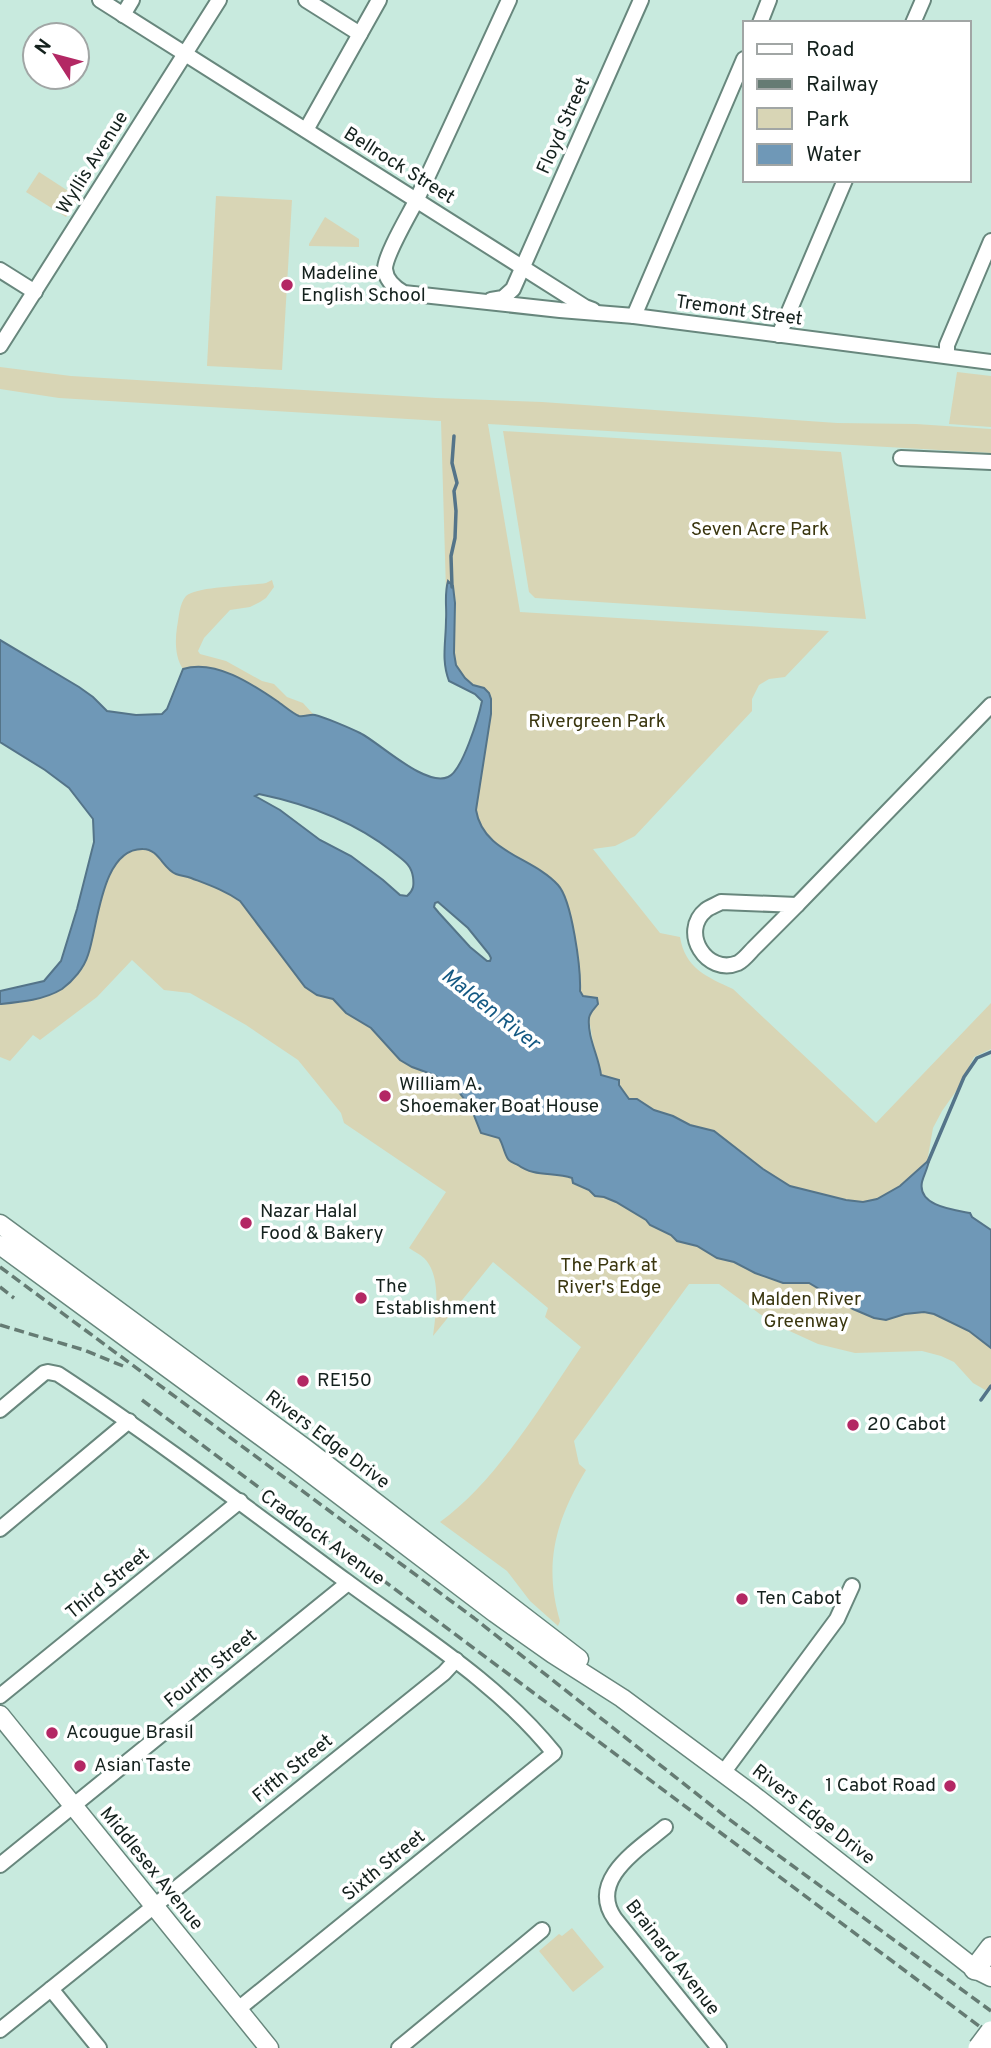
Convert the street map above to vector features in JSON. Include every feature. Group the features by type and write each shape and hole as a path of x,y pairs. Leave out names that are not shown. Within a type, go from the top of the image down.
{"highway":[{"path":"986,1977 991,1948"},
{"path":"979,2048 991,2032"}],"main road":[{"name":"Rivers Edge Drive","path":"0,1224 306,1449 568,1651 622,1698"},
{"name":"Rivers Edge Drive","path":"0,1245 296,1462 506,1621 622,1698 798,1829 986,1977"},
{"name":"Middlesex Avenue","path":"0,1715 269,2048"}],"street":[{"name":"Bellrock Street","path":"100,0 585,307 600,312"},
{"path":"123,15 132,0"},
{"name":"Wyllis Avenue","path":"0,346 181,52 219,0"},
{"path":"306,0 360,34"},
{"path":"306,130 379,0"},
{"name":"Tremont Street","path":"509,0 388,257 385,267 387,277 396,288 404,293 600,312 991,362"},
{"name":"Floyd Street","path":"523,267 641,0"},
{"path":"761,21 769,0"},
{"path":"914,21 923,0"},
{"path":"634,316 743,61"},
{"path":"779,335 844,182"},
{"path":"947,356 947,345 991,241"},
{"name":"Tremont Street","path":"482,301 499,299 510,293 523,267"},
{"path":"0,270 35,292"},
{"path":"901,458 991,463"},
{"path":"797,905 720,902 704,911 695,928 697,946 715,963 739,963 797,905 991,705"},
{"name":"Craddock Avenue","path":"0,1410 44,1373 58,1374 240,1501 456,1660 524,1717 554,1753"},
{"path":"0,1529 129,1422"},
{"name":"Third Street","path":"0,1696 240,1501"},
{"name":"Fourth Street","path":"0,1865 348,1583"},
{"path":"723,1773 837,1619 852,1586"},
{"name":"Fifth Street","path":"0,2030 444,1673 456,1660"},
{"name":"Sixth Street","path":"237,2010 554,1753"},
{"name":"Brainard Avenue","path":"665,1827 616,1869 609,1885 608,1908 719,2048"},
{"path":"398,2048 542,1930"},
{"path":"51,1989 99,2048"}],"green space":[{"path":"39,172 79,198 66,217 26,192"},
{"path":"216,196 292,200 282,370 207,366"},
{"path":"325,217 359,239 359,247 309,246"},
{"name":"Rivergreen Park","path":"0,367 71,376 542,402 837,423 991,429 991,453 488,424 520,612 829,631 785,677 769,679 759,685 752,699 752,711 635,836 615,846 593,849 660,933 680,937 692,964 714,980 733,989 876,1123 991,1003 991,1049 974,1057 959,1087 942,1111 933,1128 927,1162 900,1186 877,1200 846,1200 790,1186 723,1139 662,1117 650,1107 629,1100 600,1082 589,1019 598,1001 583,996 580,991 575,936 563,893 548,876 488,836 476,810 491,699 489,693 465,678 456,665 454,654 456,603 450,582 447,582 446,590 441,421 59,398 0,389"},
{"path":"957,372 991,376 991,427 949,424"},
{"name":"Seven Acre Park","path":"503,431 841,452 866,619 535,598 529,592"},
{"path":"272,580 274,587 266,598 250,607 230,610 204,638 198,651 274,684 287,697 303,703 314,715 297,716 260,689 210,668 183,669 178,659 176,632 186,596 201,590 266,583"},
{"name":"The Park at River's Edge","path":"145,846 228,888 335,996 461,1088 502,1136 618,1199 717,1258 734,1262 783,1283 809,1283 853,1309 891,1319 924,1312 969,1331 991,1348 991,1386 987,1391 973,1383 954,1362 922,1351 855,1353 818,1344 772,1323 719,1284 689,1284 574,1441 579,1464 586,1470 567,1507 555,1542 553,1580 560,1621 558,1626 530,1601 507,1571 440,1522 461,1505 499,1464 581,1347 545,1317 548,1308 493,1262 433,1336 436,1285 430,1266 424,1258 409,1248 446,1192 344,1123 341,1113 298,1060 246,1025 190,993 164,990 132,960 97,997 40,1040 33,1035 10,1061 0,1057 0,1002 47,993 112,862 132,848"},
{"path":"572,1928 604,1967 573,1992 539,1951 559,1934 562,1936"}],"water":[{"name":"Malden River","path":"448,581 453,586 455,603 456,665 465,678 473,685 484,688 491,699 476,810 488,836 548,876 563,893 575,935 580,991 583,996 597,998 598,1004 590,1014 589,1025 601,1075 619,1080 619,1085 629,1099 637,1099 654,1110 690,1125 714,1131 790,1186 863,1202 877,1199 900,1186 929,1160 922,1182 925,1197 938,1205 970,1213 991,1230 991,1348 969,1331 934,1314 905,1314 886,1320 874,1318 809,1283 783,1283 755,1273 734,1262 717,1258 697,1246 677,1241 616,1202 595,1196 589,1190 573,1183 572,1178 537,1173 511,1162 499,1138 481,1133 471,1108 458,1091 434,1075 400,1060 371,1028 346,1013 333,999 317,995 305,987 240,901 216,888 176,874 148,850 129,852 118,861 104,891 88,955 74,978 62,989 48,996 0,1004 0,991 44,981 61,961 94,842 93,819 69,788 0,742 0,640 79,687 107,711 136,715 162,714 167,709 183,669 208,667 233,675 256,687 296,715 315,715 350,728 427,776 448,777 459,765 469,743 482,701 475,694 449,681 444,651","holes":["259,794 330,815 378,841 408,865 413,880 411,892 407,896 400,895 351,856 320,840 280,810 255,796","438,902 468,928 489,954 490,961 470,947 439,913 434,907"]}],"waterway":[{"path":"452,587 451,556 456,511 454,491 457,483 452,463 454,436"},
{"path":"928,1162 964,1077 977,1058 991,1052"},
{"path":"981,1400 991,1386"}],"railway":[{"path":"0,1267 474,1618 726,1817 991,2011"},
{"path":"0,1287 14,1298"},
{"path":"0,1325 84,1350 123,1366"},
{"path":"142,1400 991,2035"}],"place":[{"name":"Madeline English School","path":"287,285"},
{"name":"William A. Shoemaker Boat House","path":"385,1096"},
{"name":"Nazar Halal Food & Bakery","path":"246,1223"},
{"name":"The Establishment","path":"361,1298"},
{"name":"RE150","path":"303,1381"},
{"name":"20 Cabot","path":"853,1425"},
{"name":"Ten Cabot","path":"742,1599"},
{"name":"Acougue Brasil","path":"52,1733"},
{"name":"Asian Taste","path":"80,1766"},
{"name":"1 Cabot Road","path":"950,1786"}],"park label":[{"name":"Malden River Greenway","path":"806,1311"}]}
